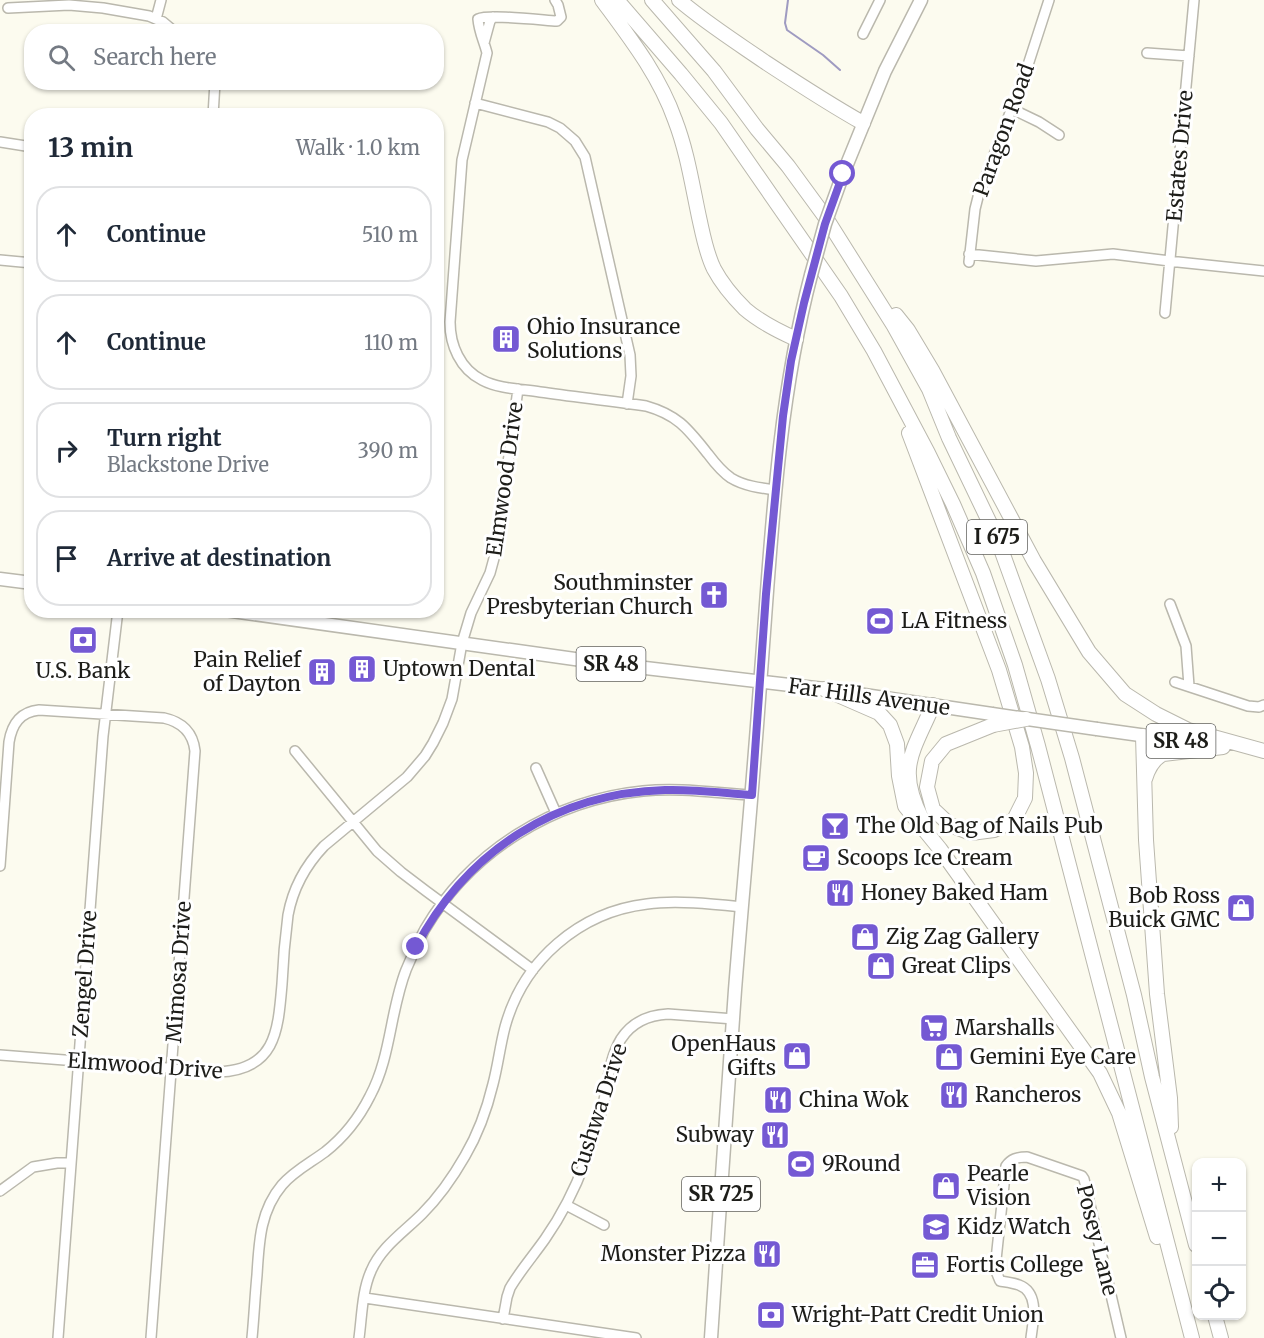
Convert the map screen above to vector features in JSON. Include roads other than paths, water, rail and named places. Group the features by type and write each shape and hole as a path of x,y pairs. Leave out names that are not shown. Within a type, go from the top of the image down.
{"highway":[{"path":"602,0 640,51 665,94 681,136 705,244 714,269 728,291 747,310 778,331 796,339"},
{"name":"I 675","path":"618,0 721,123 841,296 905,409 953,504 983,573 1015,665 1041,757 1191,1338"},
{"name":"I 675","path":"652,0 714,71 826,218 894,326 929,389 949,438 997,538 1055,702 1092,831 1134,995 1152,1077 1192,1227"},
{"path":"679,0 735,42 829,104 863,123"},
{"path":"853,261 908,330 932,370 1034,561 1089,651 1125,694 1156,714 1188,730 1264,752"},
{"path":"890,383 999,670 1022,747 1026,773 1024,798 1014,820 994,830 971,833 950,825 933,809 927,787 932,761 946,744 992,719 1026,719"},
{"path":"824,690 879,713 890,725 897,744 899,776 905,806 935,842 1100,1073 1119,1113 1191,1338"},
{"path":"933,705 914,749 908,768 908,778 913,798 935,842"},
{"path":"1143,736 1144,821 1157,994 1170,1098 1172,1153"},
{"path":"1144,784 1151,765 1163,754 1223,747"},
{"path":"1216,1320 1221,1338"}],"main road":[{"path":"761,682 783,416 796,339 811,275 825,224 863,123 885,71 921,0"},
{"path":"0,579 24,583"},
{"name":"Far Hills Avenue","path":"299,618 584,660 933,705 992,719"},
{"name":"SR 725","path":"711,1338 742,907 761,682"},
{"name":"SR 48","path":"1026,719 1264,752"}],"street":[{"path":"156,19 161,0"},
{"path":"555,0 561,14 557,21 494,17 478,19 480,36 487,53 462,160 450,332 456,352 473,374 491,384 657,409 684,425 730,477 748,485 776,490"},
{"path":"863,34 880,0"},
{"name":"Paragon Road","path":"1049,0 1027,68 978,197 969,258 1036,261 1113,254 1170,261"},
{"name":"Estates Drive","path":"1165,313 1194,0"},
{"path":"8,8 69,5 140,14 163,24"},
{"path":"1147,53 1189,56"},
{"path":"213,108 215,90"},
{"path":"474,104 548,122 560,128 575,141 585,157 630,355 631,376 627,404"},
{"path":"1011,109 1039,122 1059,135"},
{"path":"0,142 24,146"},
{"path":"0,260 24,262"},
{"path":"1170,261 1264,271"},
{"name":"Elmwood Drive","path":"0,1055 231,1072 250,1065 267,1051 275,1035 279,1018 285,935 289,909 298,881 315,855 407,777 425,756 443,723 452,699 462,643 471,613 490,573 496,551 518,389"},
{"path":"1170,604 1186,646 1189,686"},
{"name":"Zengel Drive","path":"58,1338 105,714 117,618"},
{"path":"1175,682 1248,706 1264,705"},
{"name":"Mimosa Drive","path":"0,866 3,793 10,733 15,722 27,713 39,710 164,718 179,723 189,732 195,755 151,1338"},
{"path":"295,751 353,823 396,868 533,970"},
{"path":"536,768 556,813"},
{"path":"252,1338 260,1233 267,1209 290,1177 338,1140 367,1102 383,1065 399,991 416,947 443,903 470,871 522,831 556,813 602,798 643,791 681,790 752,795"},
{"path":"359,1338 367,1282 377,1260 385,1249 440,1194 459,1166 474,1139 486,1109 510,1010 533,970 551,949 575,929 599,916 628,907 674,903 742,907"},
{"name":"Cushwa Drive","path":"503,1319 510,1288 566,1205 585,1162 596,1131 614,1052 629,1029 641,1020 659,1014 734,1019"},
{"name":"Posey Lane","path":"1031,1338 1034,1309 1032,1299 1020,1285 1000,1281 995,1269 1006,1166 1014,1158 1027,1157 1082,1176 1084,1179 1121,1338"},
{"path":"0,1191 33,1167 71,1163"},
{"path":"566,1205 604,1226"},
{"path":"365,1298 636,1338"}],"waterway":[{"path":"788,0 785,23 787,30 840,70"}],"place":[{"name":"Ohio Insurance Solutions","path":"506,339"},
{"name":"Southminster Presbyterian Church","path":"714,595"},
{"name":"LA Fitness","path":"880,621"},
{"name":"U.S. Bank","path":"83,640"},
{"name":"Uptown Dental","path":"362,669"},
{"name":"Pain Relief of Dayton","path":"322,672"},
{"name":"The Old Bag of Nails Pub","path":"835,826"},
{"name":"Scoops Ice Cream","path":"816,858"},
{"name":"Honey Baked Ham","path":"840,893"},
{"name":"Bob Ross Buick GMC","path":"1241,908"},
{"name":"Zig Zag Gallery","path":"865,937"},
{"name":"Great Clips","path":"881,966"},
{"name":"Marshalls","path":"934,1028"},
{"name":"OpenHaus Gifts","path":"797,1056"},
{"name":"Gemini Eye Care","path":"949,1057"},
{"name":"Rancheros","path":"954,1095"},
{"name":"China Wok","path":"778,1100"},
{"name":"Subway","path":"775,1135"},
{"name":"9Round","path":"801,1164"},
{"name":"Pearle Vision","path":"946,1186"},
{"name":"Kidz Watch","path":"936,1227"},
{"name":"Monster Pizza","path":"767,1254"},
{"name":"Fortis College","path":"925,1265"},
{"name":"Wright-Patt Credit Union","path":"771,1315"}]}
